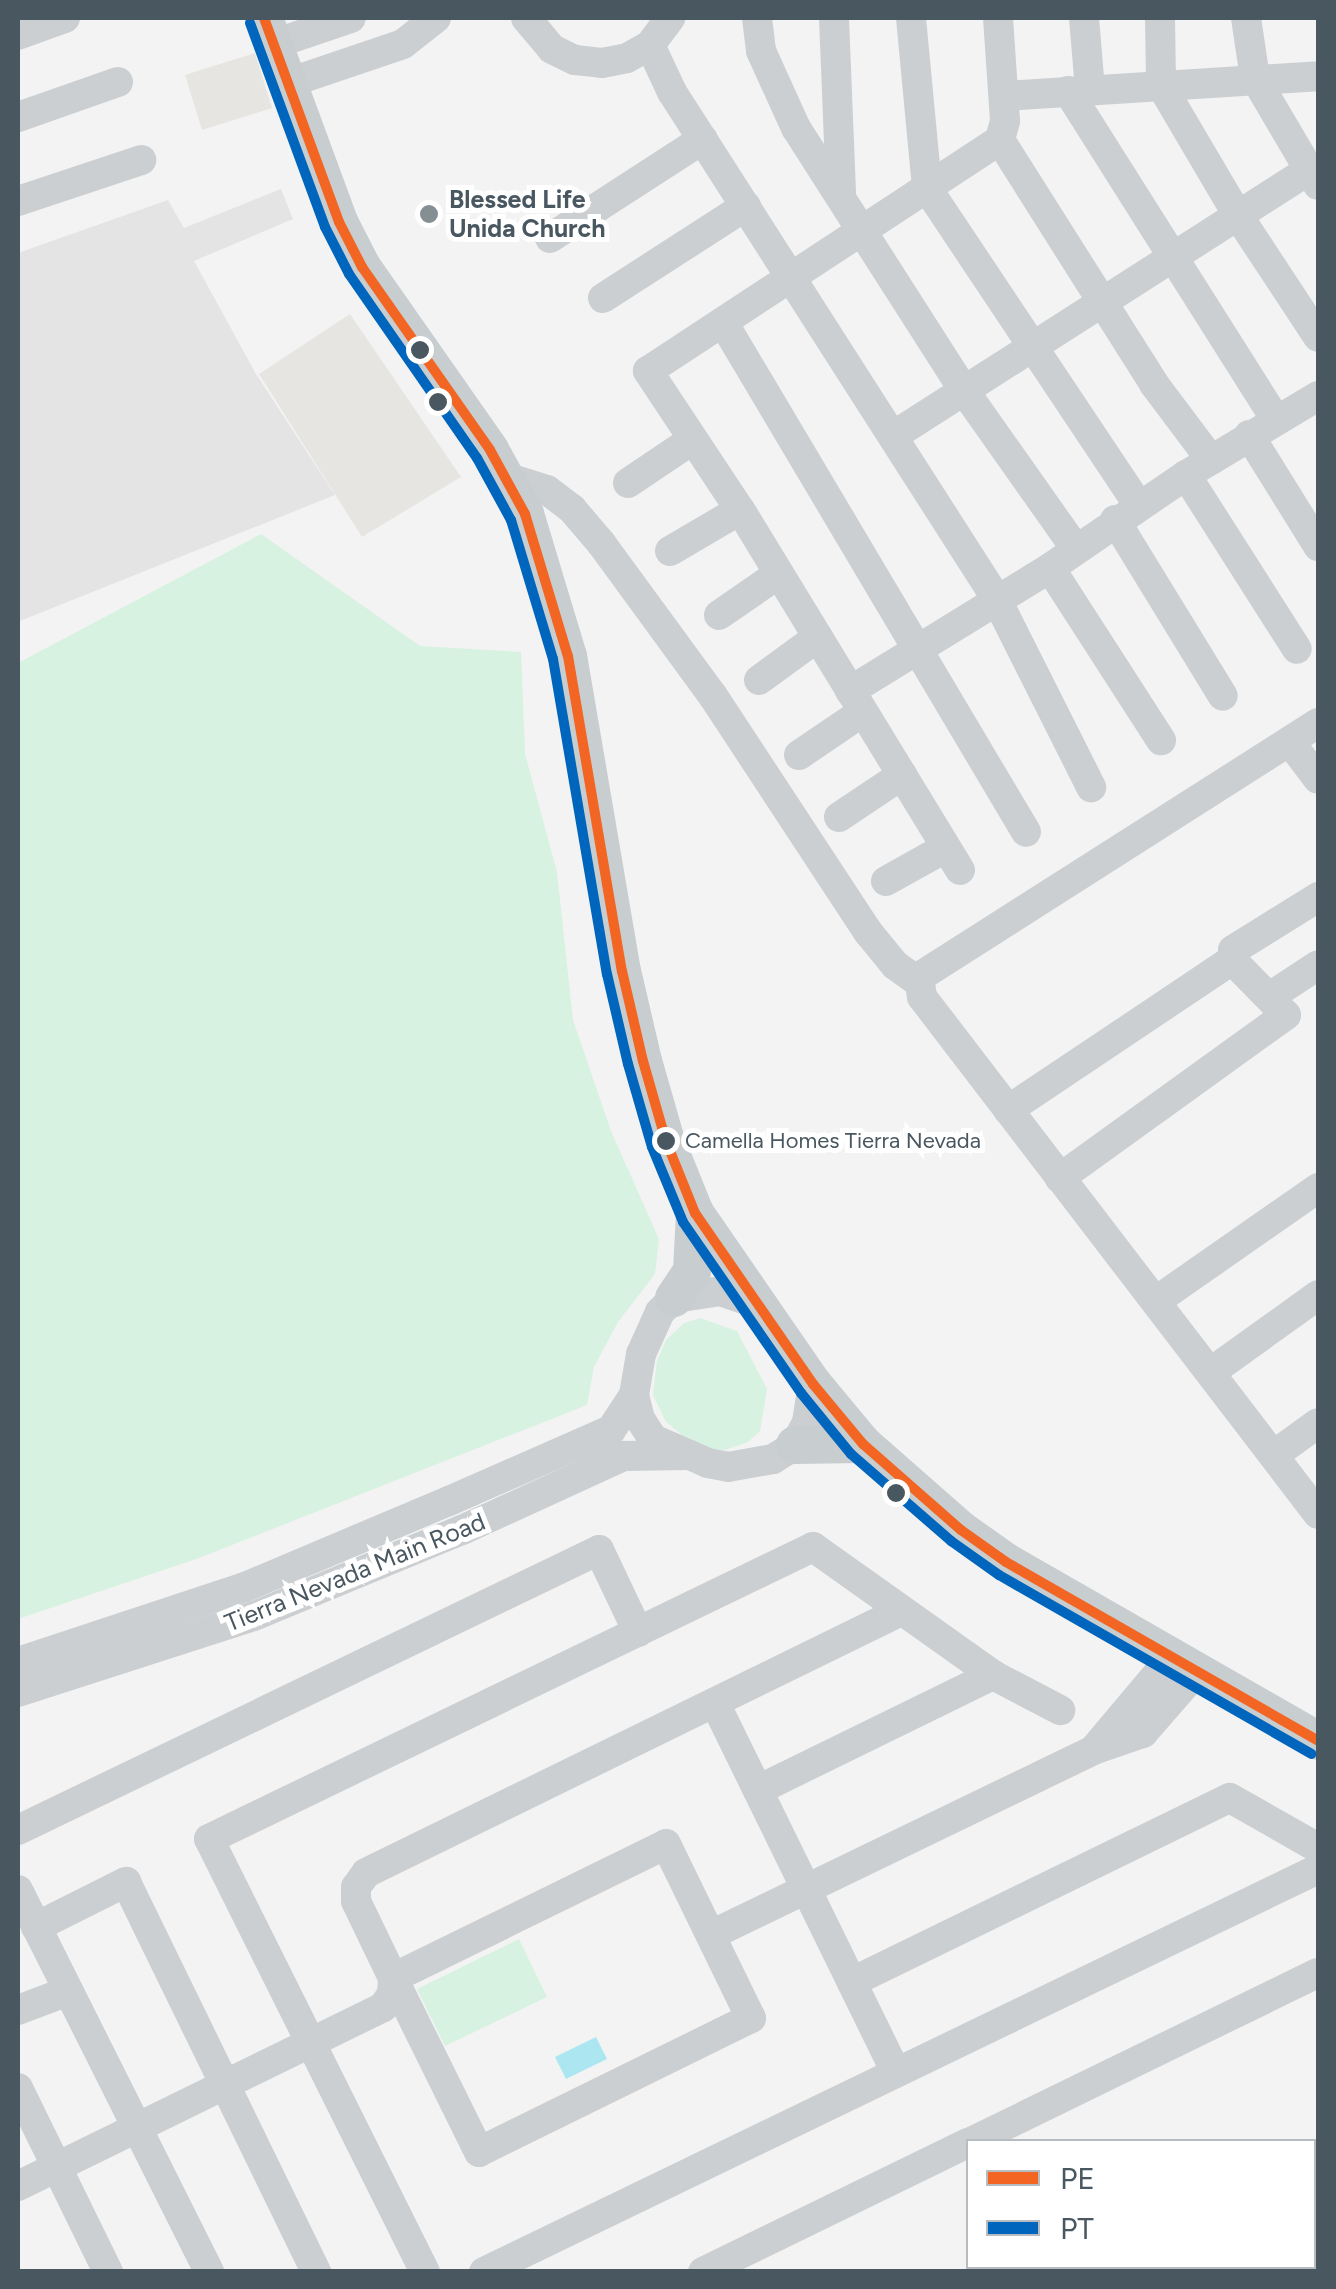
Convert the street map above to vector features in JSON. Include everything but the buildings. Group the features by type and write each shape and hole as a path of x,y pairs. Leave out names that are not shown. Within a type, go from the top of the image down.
{"main road":[{"path":"280,29 298,80 358,216 434,340 498,464 543,564 568,656 622,972 666,1141 695,1213 813,1384 863,1444 961,1530 1006,1562 1318,1740"},
{"path":"674,1298 692,1271 695,1213"},
{"path":"795,1445 863,1444"}],"street":[{"path":"18,35 65,18"},
{"path":"280,29 351,18"},
{"path":"298,80 403,44 436,18"},
{"path":"526,18 552,49 576,60 602,63 627,58 650,45 670,18"},
{"path":"758,18 761,51 774,88 962,389 1076,549"},
{"path":"834,18 841,196"},
{"path":"911,18 927,188 1030,348 1127,513 1223,696"},
{"path":"886,881 952,859 740,510 648,371 1000,140 1006,121 998,18"},
{"path":"1084,18 1079,90 1262,427 1318,546"},
{"path":"1160,18 1161,85 1237,214 1318,337"},
{"path":"893,436 1237,214 1314,177 1255,78 1246,18"},
{"path":"650,45 672,92 996,598 1091,787"},
{"path":"1004,96 1318,76"},
{"path":"18,117 118,82"},
{"path":"550,238 703,139"},
{"path":"1000,140 1154,384 1297,649"},
{"path":"18,202 141,160"},
{"path":"603,298 746,206"},
{"path":"723,322 1026,832"},
{"path":"799,755 918,650 996,598 1050,568 1198,467 1262,427 1317,400"},
{"path":"628,483 692,440"},
{"path":"498,464 547,490 572,509 601,543 714,696 868,932 895,965 920,983"},
{"path":"670,552 740,510"},
{"path":"1050,568 1161,740"},
{"path":"719,614 777,575"},
{"path":"759,680 818,637"},
{"path":"1318,724 922,976 920,983 922,997 1318,1514"},
{"path":"1290,742 1318,779"},
{"path":"839,817 902,776"},
{"path":"1008,1110 1232,960 1234,950 1318,897"},
{"path":"1060,1178 1286,1016 1232,960"},
{"path":"1270,996 1318,965"},
{"path":"1156,1300 1318,1188"},
{"path":"758,1304 720,1292 674,1298 650,1328 634,1395 640,1419 652,1439 689,1456 728,1466 751,1466 795,1445 807,1422 813,1384"},
{"path":"1210,1372 1318,1295"},
{"name":"Tierra Nevada Main Road","path":"18,1662 245,1586 450,1502 610,1430 634,1395"},
{"path":"1274,1454 1318,1424"},
{"name":"Tierra Nevada Main Road","path":"18,1692 254,1616 462,1530 624,1456 689,1456"},
{"path":"425,2272 210,1840 813,1547 899,1612 994,1675 1060,1710"},
{"path":"18,1830 599,1550 638,1632"},
{"path":"393,1978 666,1844 751,2018 479,2152 393,1978 356,1901 356,1887 366,1874 899,1612"},
{"path":"710,1934 1093,1750 1184,1665"},
{"path":"758,1790 994,1675"},
{"path":"716,1703 896,2072"},
{"path":"852,1982 1230,1798 1318,1848"},
{"path":"484,2272 1318,1869"},
{"path":"36,1927 126,1882 316,2272"},
{"path":"18,1890 208,2272"},
{"path":"976,2139 1318,1973"},
{"path":"18,2186 382,2007 392,1994 393,1978"},
{"path":"18,2010 68,1991"},
{"path":"18,2088 108,2272"},
{"path":"703,2272 966,2144"}],"shaded area":[{"path":"255,53 272,108 202,130 185,75"},
{"path":"281,189 293,219 194,261 256,374 335,495 20,621 18,253 168,200 184,228"},
{"path":"350,314 461,477 362,537 259,374"}],"green space":[{"path":"261,534 420,646 521,652 525,754 557,872 573,1020 611,1131 659,1239 655,1274 618,1322 594,1367 587,1405 199,1558 18,1619 18,663"},
{"path":"700,1318 737,1331 767,1389 760,1431 748,1442 725,1450 698,1448 666,1422 653,1395 657,1361 666,1340 684,1323"},
{"path":"519,1939 547,1997 445,2046 417,1989"}],"water":[{"path":"596,2037 607,2059 566,2079 555,2057"}],"transit line":[{"name":"PE","path":"264,18 339,222 362,267 490,450 525,514 568,656 622,971 643,1061 666,1141 695,1213 813,1384 863,1444 961,1530 1006,1562 1318,1741"},
{"name":"PT","path":"250,23 325,227 349,274 477,458 511,520 553,659 607,974 628,1064 652,1147 683,1222 801,1393 851,1454 951,1541 999,1575 1311,1754"}],"place":[{"name":"Blessed Life Unida Church","path":"429,214"},
{"name":"Camella Homes Tierra Nevada","path":"666,1141"}]}
